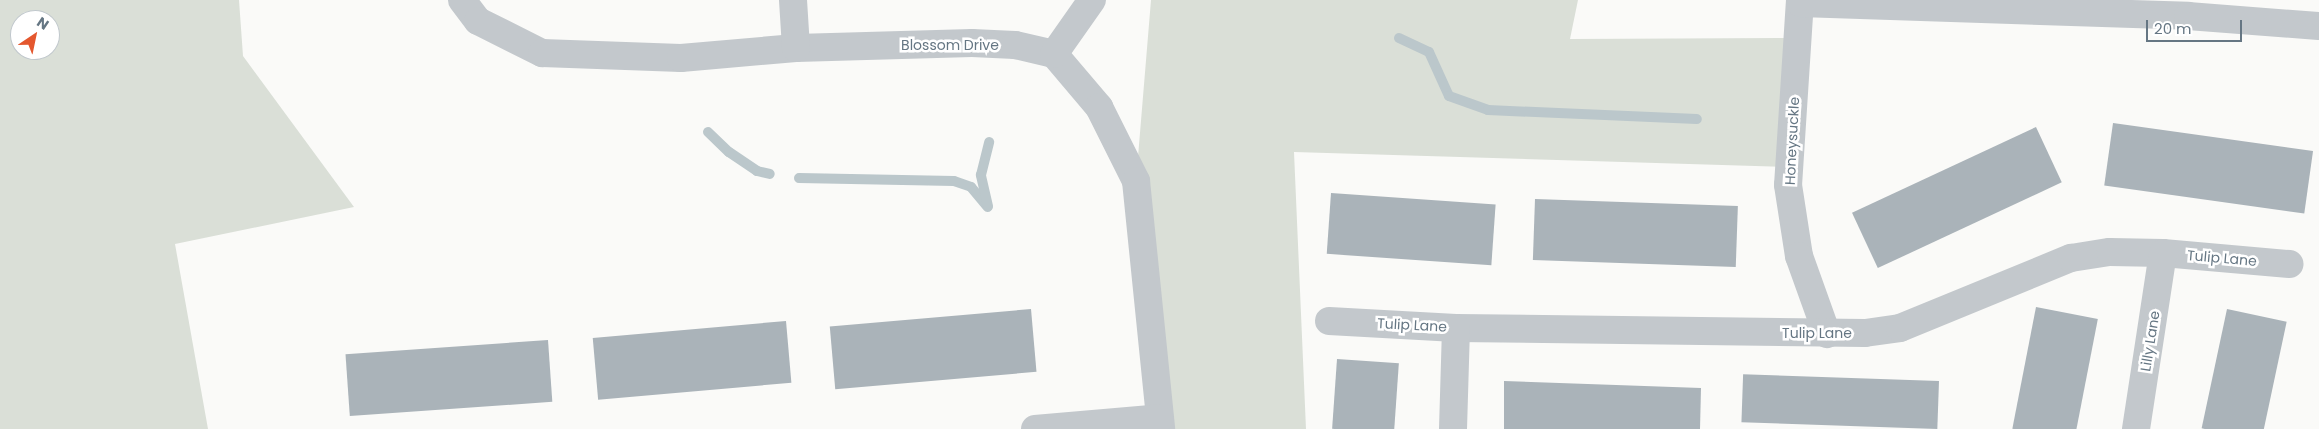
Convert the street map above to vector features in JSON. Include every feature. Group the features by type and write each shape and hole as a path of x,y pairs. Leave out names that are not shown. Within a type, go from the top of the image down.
{"street":[{"name":"Blossom Drive","path":"462,0 478,21 542,53 681,58 796,48 972,43 1015,45 1054,54"},
{"path":"793,0 796,48"},
{"path":"1035,429 1160,424 1136,181 1099,107 1054,54 1092,0"},
{"path":"1800,2 2188,8 2319,26"},
{"name":"Honeysuckle","path":"1800,2 1788,185 1799,256 1827,334"},
{"name":"Tulip Lane","path":"1329,321 1456,328 1865,333 1900,328 2071,258 2110,252 2163,253 2290,264"},
{"name":"Lilly Lane","path":"2136,429 2163,253"},
{"path":"1453,429 1456,328"}],"shaded area":[{"path":"0,0 239,0 243,56 354,207 175,244 208,429 0,429"},
{"path":"1151,0 1578,0 1570,39 1794,38 1789,167 1294,152 1306,429 1166,429 1136,181"}],"building":[{"path":"2113,123 2313,151 2304,213 2104,185"},
{"path":"2036,127 2062,182 1878,268 1852,213"},
{"path":"1331,193 1496,205 1491,265 1327,254"},
{"path":"1535,199 1738,206 1736,267 1533,260"},
{"path":"2036,307 2098,319 2076,429 2012,429"},
{"path":"1031,309 1036,372 835,389 830,327"},
{"path":"2227,309 2287,322 2264,429 2202,428"},
{"path":"786,321 791,383 598,400 593,338"},
{"path":"548,340 552,402 350,416 345,354"},
{"path":"1337,359 1399,363 1394,429 1332,429"},
{"path":"1743,374 1939,381 1937,429 1741,422"},
{"path":"1504,381 1701,388 1700,429 1504,429"}],"waterway":[{"path":"1399,38 1429,52 1449,96 1488,110 1697,119"},
{"path":"708,132 729,152 757,171 770,174"},
{"path":"988,206 981,175 989,142"},
{"path":"799,178 954,181 971,187 988,207"}]}
